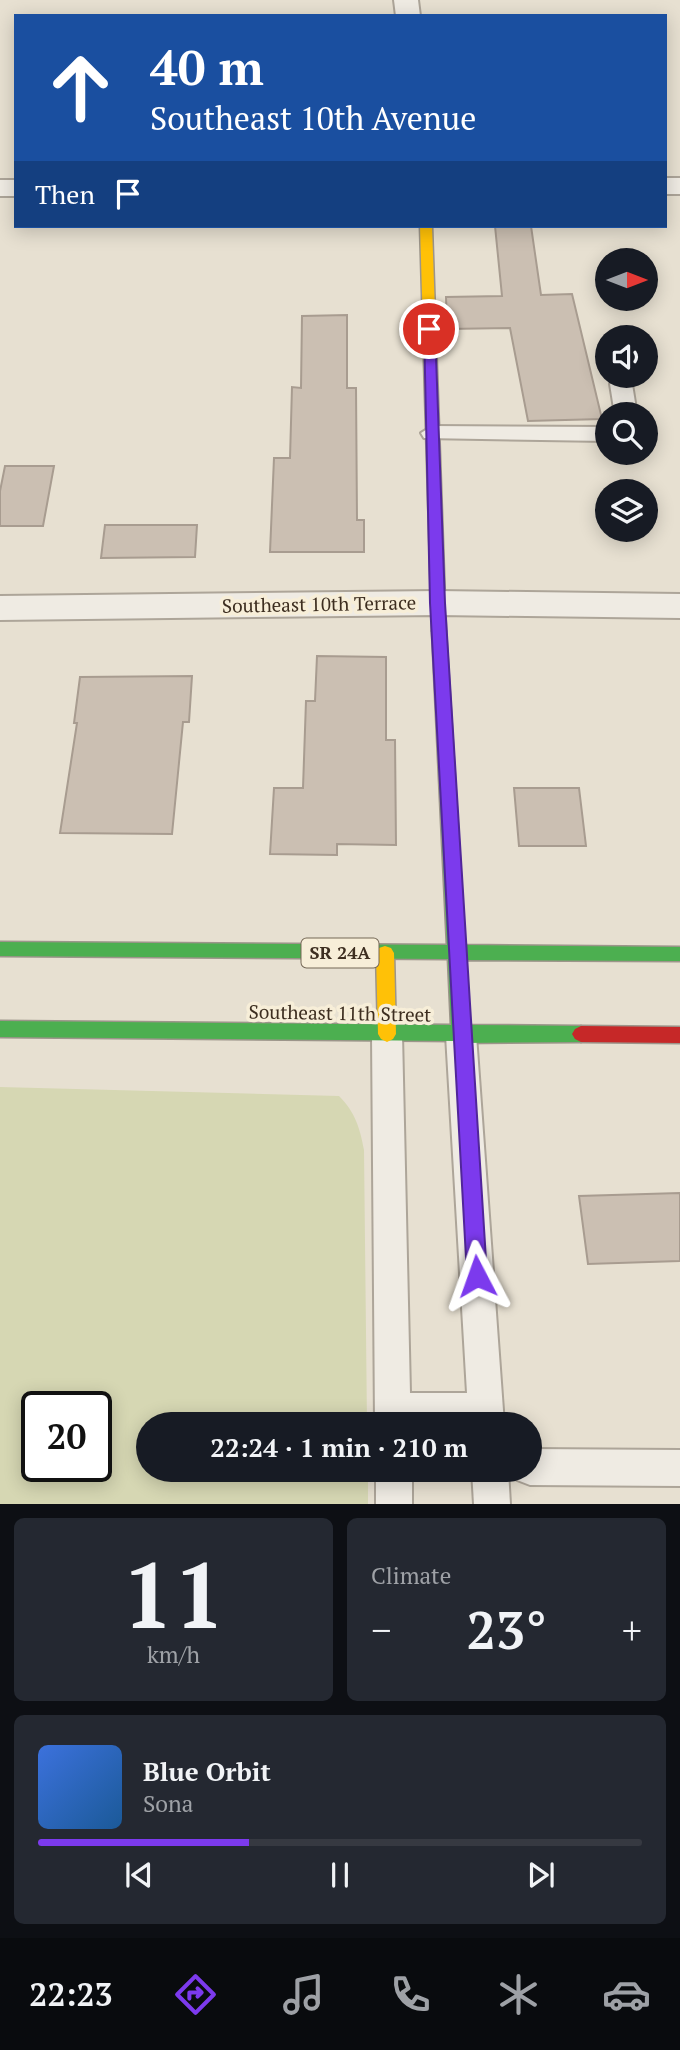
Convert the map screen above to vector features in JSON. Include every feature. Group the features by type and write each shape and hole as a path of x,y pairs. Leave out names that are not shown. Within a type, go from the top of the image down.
{"main road":[{"path":"425,228 438,603 461,1035"},
{"name":"SR 24A","path":"0,949 680,954"},
{"path":"385,953 387,1034"},
{"name":"Southeast 11th Street","path":"0,1030 680,1035"}],"street":[{"name":"Southeast 10th Terrace","path":"0,608 438,603 680,606"}],"lane":[{"path":"432,433 595,434"},
{"path":"387,1034 393,1412"},
{"path":"461,1035 487,1412"},
{"path":"542,1468 680,1468"},
{"path":"394,1482 394,1504"},
{"path":"491,1482 492,1504"}],"green space":[{"path":"0,1087 339,1096 356,1121 364,1150 367,1412 136,1412 136,1482 368,1482 368,1504 0,1504"}],"building":[{"path":"495,228 531,228 541,295 572,294 598,402 595,402 595,419 528,421 510,328 447,329 446,297 502,296"},
{"path":"347,315 347,388 356,388 357,520 364,520 364,552 270,552 274,458 290,458 292,387 301,388 302,316"},
{"path":"5,466 54,466 43,526 0,526 0,491"},
{"path":"105,525 197,525 195,557 101,558"},
{"path":"317,656 386,657 386,740 395,740 396,845 337,844 337,855 270,854 274,788 303,788 306,701 315,701"},
{"path":"192,676 189,722 183,722 172,834 60,833 77,723 74,723 80,677"},
{"path":"514,788 579,788 586,846 519,846"},
{"path":"680,1193 680,1261 588,1264 579,1196"}],"traffic: fast":[{"path":"439,631 461,1035"},
{"path":"0,949 680,954"},
{"path":"0,1029 581,1034"}],"traffic: slow":[{"path":"426,228 439,631"},
{"path":"385,953 387,1034"}],"traffic: jam":[{"path":"581,1034 680,1035"}],"route":[{"path":"429,329 438,603 477,1276"}]}
